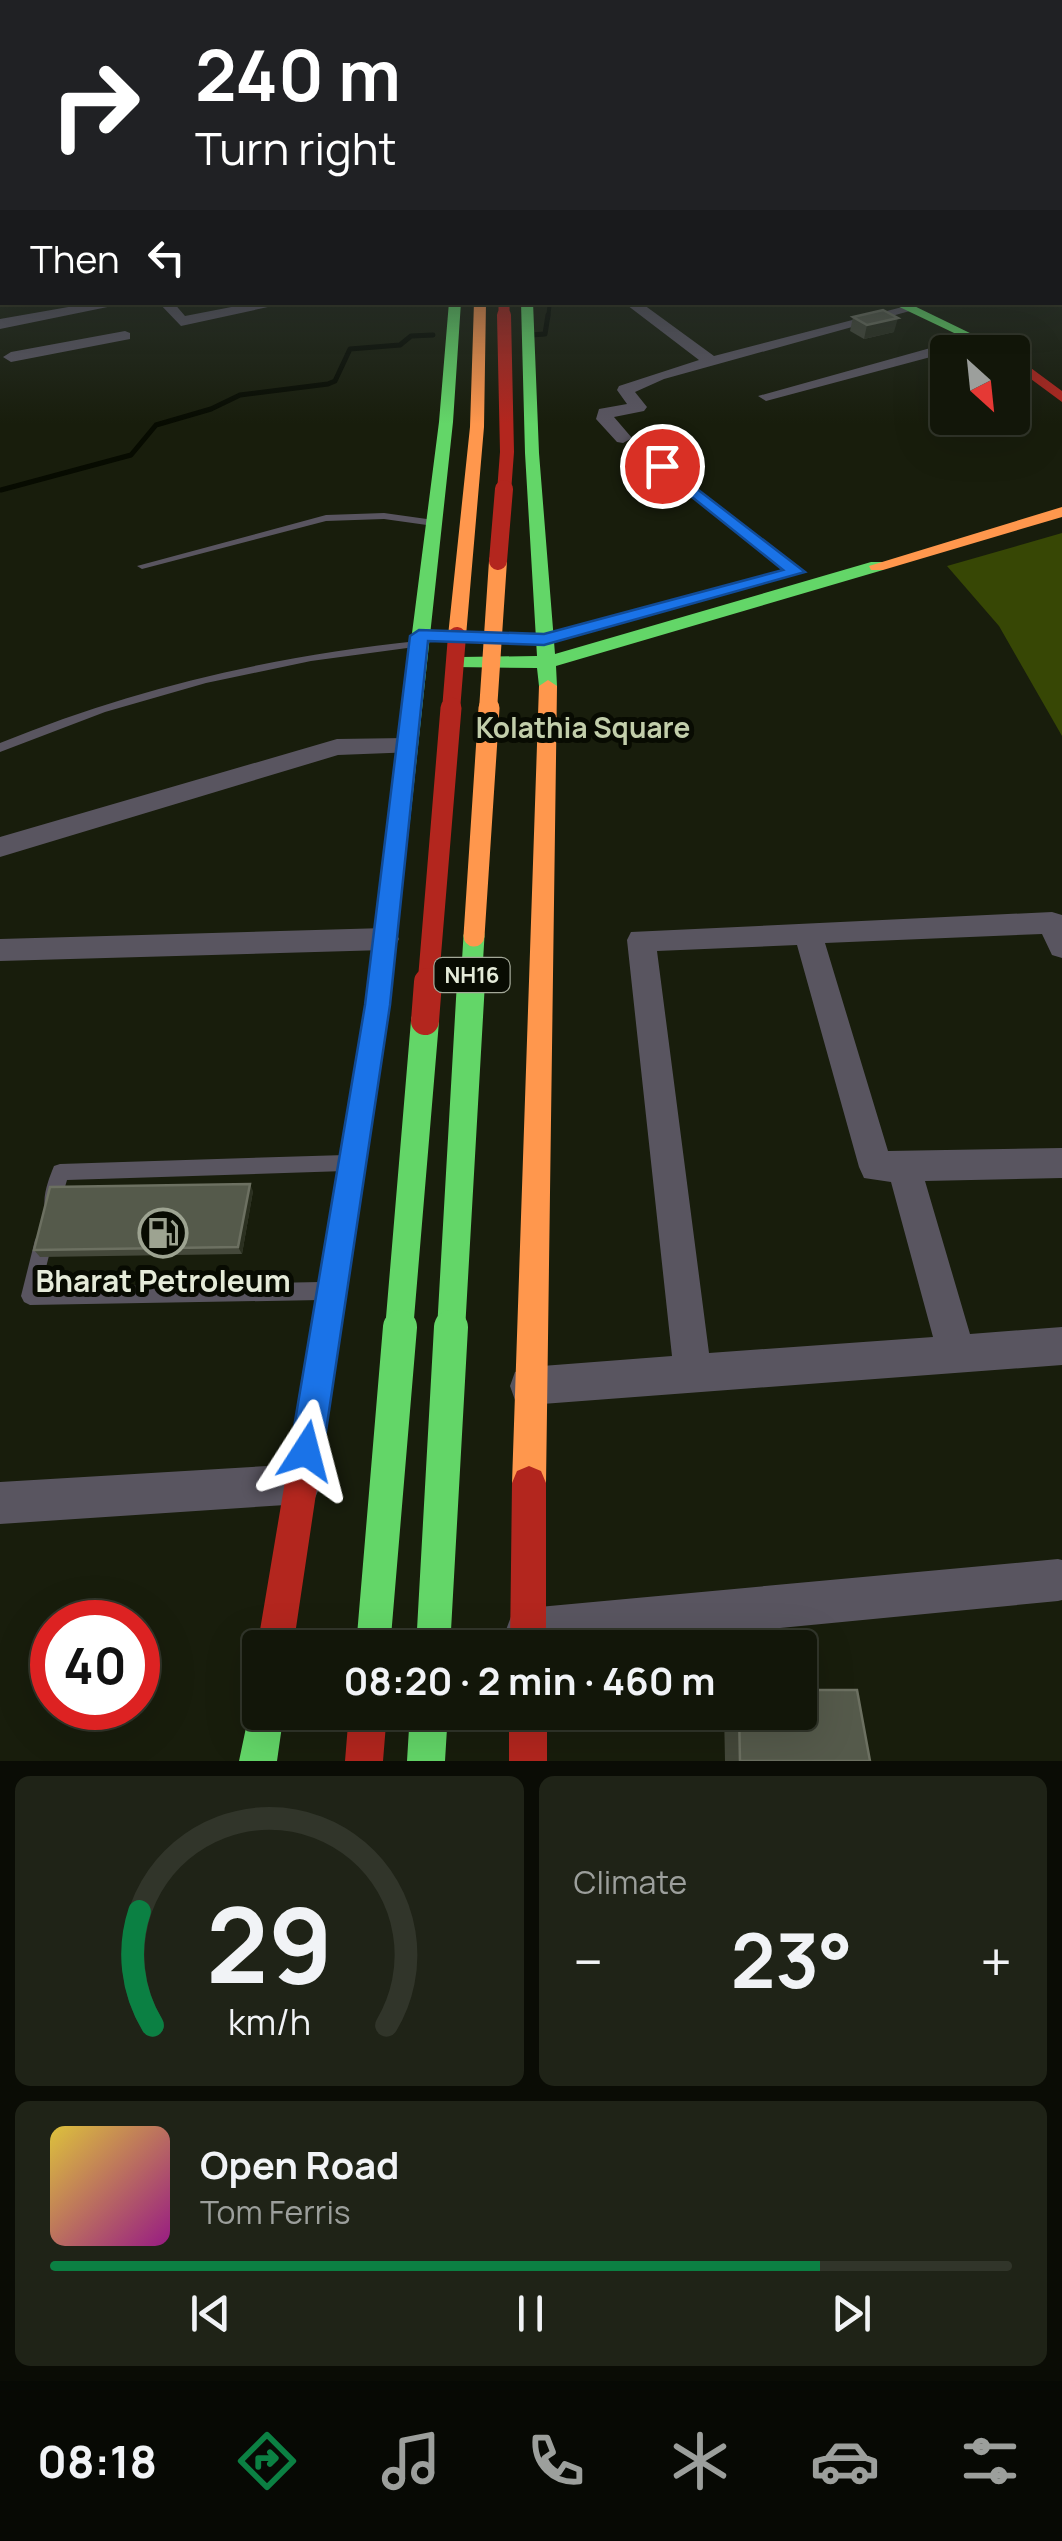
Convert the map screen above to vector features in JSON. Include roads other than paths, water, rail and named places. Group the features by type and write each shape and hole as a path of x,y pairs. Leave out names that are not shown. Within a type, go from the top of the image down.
{"main road":[{"path":"278,1630 385,939 434,523 455,305"},
{"name":"NH16","path":"375,1630 477,427 480,305"},
{"name":"NH16","path":"434,1630 488,700 508,452 504,305"},
{"path":"527,305 547,651 529,1386 528,1630"},
{"path":"902,306 966,335"},
{"path":"1030,371 1059,391"},
{"path":"547,651 796,572 1062,496"},
{"path":"417,648 547,651 1062,512"},
{"path":"258,1761 263,1730"},
{"path":"364,1761 367,1730"},
{"path":"426,1761 428,1730"},
{"path":"528,1730 528,1761"}],"street":[{"path":"0,324 107,305"},
{"path":"168,305 181,321 268,305"},
{"path":"634,305 710,362"},
{"path":"623,438 605,419 605,413 638,406 626,390 902,306"},
{"path":"31,318 49,350"},
{"path":"11,357 125,336"},
{"path":"766,396 930,352"},
{"path":"0,847 337,746 406,746"},
{"path":"692,1374 641,940 1052,923 1062,946"},
{"path":"808,934 876,1167 1062,1163"},
{"path":"0,950 385,939"},
{"path":"904,1166 957,1354"},
{"path":"529,1386 1062,1346"},
{"path":"0,1503 301,1484"},
{"path":"609,1630 1058,1580"}],"lane":[{"path":"662,466 796,572"},
{"path":"142,566 326,518 384,516 434,523"},
{"path":"0,748 59,722 197,682 334,652 417,648"},
{"path":"332,1291 30,1296 60,1172 352,1163"}],"waterway":[{"path":"548,318 550,305"},
{"path":"531,335 545,334 548,315"},
{"path":"1,490 131,455 156,425 211,409 240,395 328,384 335,381 350,349 400,345 411,336 433,335"}],"place":[{"name":"Bharat Petroleum","path":"163,1233"}],"district":[{"name":"Kolathia Square","path":"583,728"}]}
